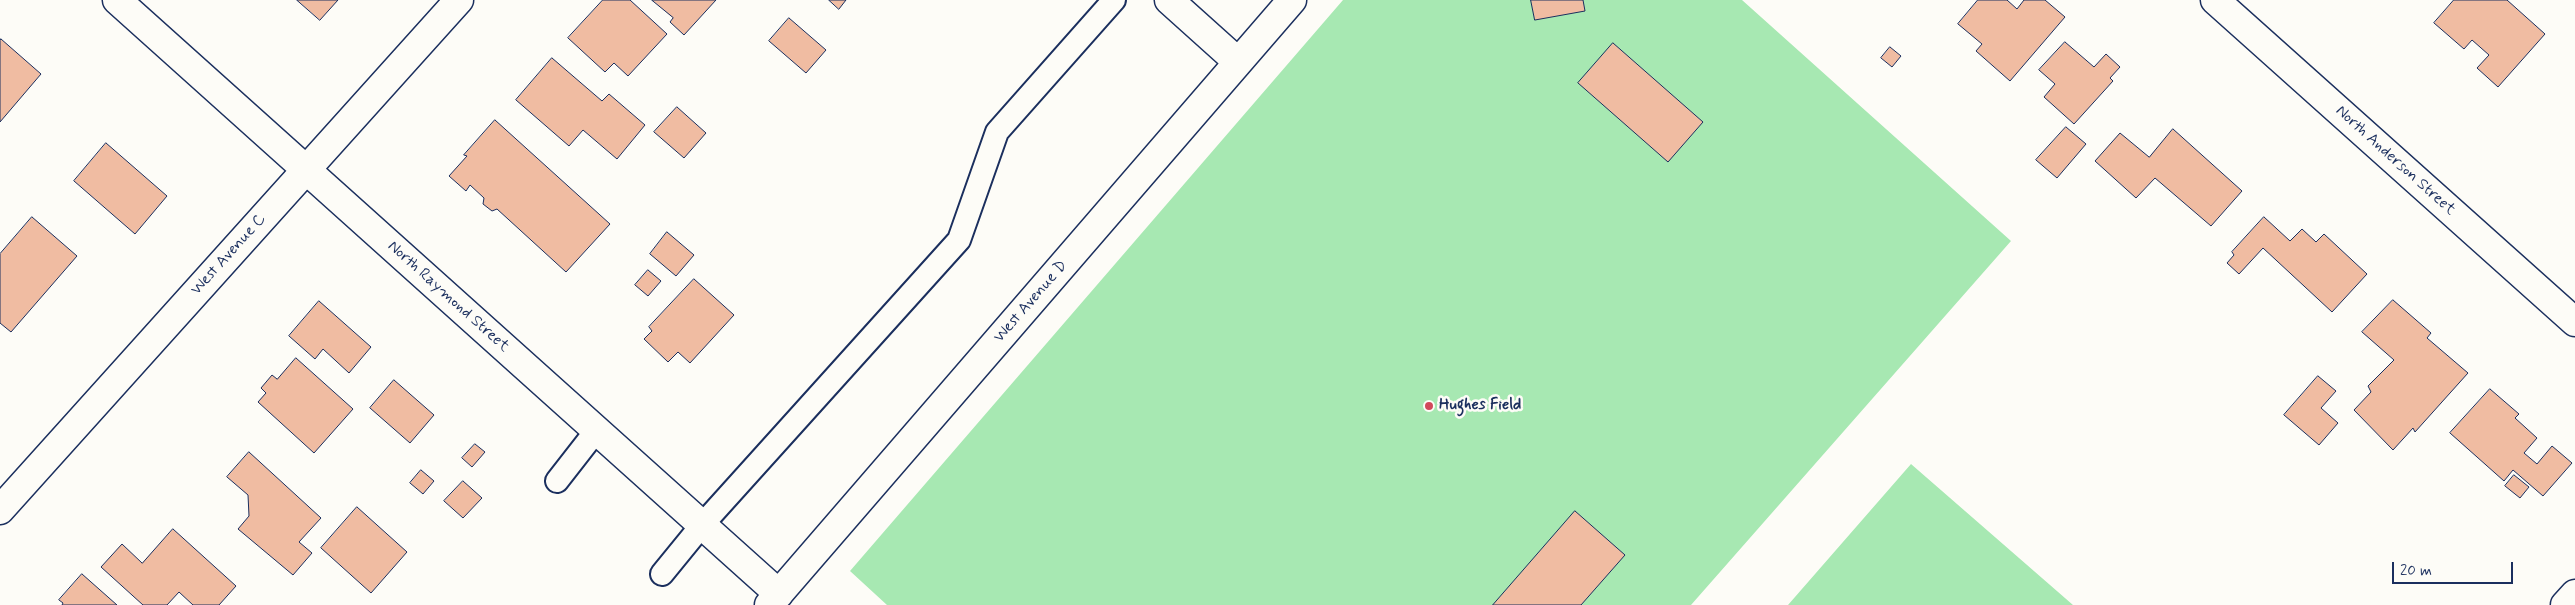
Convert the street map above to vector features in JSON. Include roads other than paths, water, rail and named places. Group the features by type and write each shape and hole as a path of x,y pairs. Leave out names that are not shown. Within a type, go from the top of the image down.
{"street":[{"name":"North Raymond Street","path":"117,0 702,525 780,601"},
{"name":"West Avenue C","path":"0,510 459,0"},
{"path":"1169,0 1238,62"},
{"name":"West Avenue D","path":"780,601 1292,0"},
{"name":"North Anderson Street","path":"2215,0 2575,322"},
{"path":"2565,605 2575,594"}],"lane":[{"path":"662,574 702,525 959,240 997,132 1114,0"},
{"path":"557,480 596,431"}],"place":[{"name":"Hughes Field","path":"1429,406"}]}
